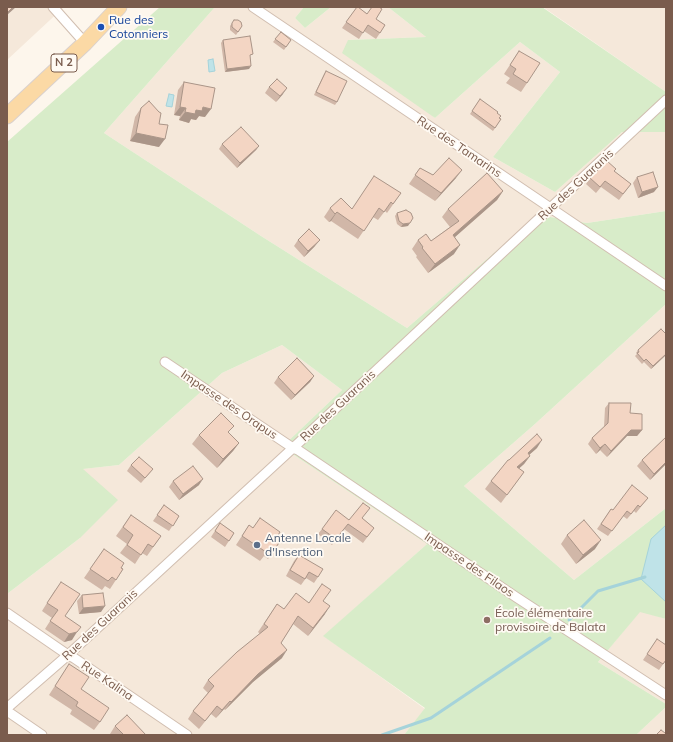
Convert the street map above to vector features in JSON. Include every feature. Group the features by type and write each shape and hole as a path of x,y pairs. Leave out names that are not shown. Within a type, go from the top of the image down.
{"main road":[{"name":"N 2","path":"7,116 85,43 119,7"}],"street":[{"path":"53,7 85,43"},
{"name":"Rue des Tamarins","path":"253,7 666,286"},
{"name":"Rue des Guaranis","path":"7,708 68,656 551,209 666,100"},
{"name":"Impasse des Orapus","path":"164,362 293,448"},
{"name":"Impasse des Filaos","path":"293,448 666,695"},
{"name":"Rue Kalina","path":"7,613 68,656 74,658 187,735"},
{"path":"7,711 42,735"}],"shaded area":[{"path":"7,7 64,7 7,60"},
{"path":"215,7 304,7 295,18 305,28 331,7 388,7 426,37 348,40 435,118 520,42 560,72 493,157 555,192 622,132 666,132 666,211 587,223 538,215 407,328 261,236 104,133"},
{"path":"543,7 666,7 666,92"},
{"path":"666,304 666,508 574,580 464,486 535,424"},
{"path":"282,345 342,390 282,447 427,544 324,636 425,709 404,735 7,735 7,594 80,538 82,469 119,465 222,373"},
{"path":"640,611 666,619 666,704 598,662"},
{"path":"666,707 666,735 636,735"}],"green space":[{"path":"160,7 215,7 104,133 261,236 407,328 538,215 587,223 666,211 666,304 535,424 464,486 574,580 666,508 666,619 640,612 598,662 666,704 666,707 636,735 404,735 425,708 323,636 427,544 282,447 342,390 282,345 222,373 119,465 83,469 118,500 80,538 7,594 7,142"},
{"path":"304,7 331,7 305,28 295,18"},
{"path":"388,7 542,7 666,92 666,132 622,132 555,192 493,157 560,72 520,42 435,118 342,53 348,40 426,37"}],"water":[{"path":"213,59 215,71 209,72 208,60"},
{"path":"169,94 174,95 172,107 166,106"},
{"path":"666,525 666,602 641,579 651,539"}],"building":[{"path":"7,7 13,7 7,13"},
{"path":"357,7 367,14 372,7 379,7 382,9 376,19 385,25 380,33 368,25 363,33 346,22"},
{"path":"234,20 241,22 242,26 238,32 232,27"},
{"path":"281,32 291,40 286,47 275,39"},
{"path":"250,36 253,54 250,55 251,66 227,69 223,40"},
{"path":"519,51 540,63 527,83 513,74 516,69 510,65"},
{"path":"326,71 347,81 337,102 316,92"},
{"path":"277,79 287,88 280,96 269,87"},
{"path":"184,82 215,88 211,109 203,107 202,111 196,110 195,114 185,112 186,108 180,107"},
{"path":"480,99 498,112 497,113 501,116 499,118 501,119 495,128 472,111"},
{"path":"149,101 161,113 159,124 168,125 165,139 136,133 141,108"},
{"path":"241,127 259,146 240,163 222,144"},
{"path":"449,158 462,170 441,193 415,175 420,168 433,175"},
{"path":"607,161 616,169 614,171 631,184 623,194 605,181 600,187 590,178"},
{"path":"653,172 658,187 642,192 637,177"},
{"path":"487,173 503,191 453,235 460,245 435,264 422,248 423,247 418,240 426,234 431,241 459,221 448,209"},
{"path":"374,176 401,193 393,204 391,202 384,212 379,208 364,231 337,212 335,214 330,208 341,198 352,209"},
{"path":"406,210 411,213 413,218 410,223 403,224 399,221 397,213"},
{"path":"309,229 320,240 308,251 298,240"},
{"path":"661,329 666,334 666,354 653,366 646,359 644,361 637,353 639,352 638,350"},
{"path":"297,358 314,376 295,395 278,377"},
{"path":"609,403 631,403 630,413 642,414 642,430 631,430 611,451 605,444 600,448 592,438 608,423"},
{"path":"221,413 234,426 228,432 239,443 223,459 199,435"},
{"path":"537,434 542,440 528,453 530,456 517,467 524,472 507,495 491,481 508,460"},
{"path":"666,437 666,462 654,474 642,460"},
{"path":"139,457 153,469 145,478 131,465"},
{"path":"193,466 203,479 183,494 173,481"},
{"path":"632,485 648,498 640,507 638,505 631,514 627,511 612,531 601,524 611,509 613,510"},
{"path":"363,503 370,508 362,518 374,528 367,537 348,524 336,539 322,529 336,510 349,520"},
{"path":"164,505 179,516 173,526 157,515"},
{"path":"131,515 161,536 153,547 148,544 141,555 127,545 133,535 123,527"},
{"path":"260,518 280,532 277,537 281,540 274,550 270,547 266,552 242,536 249,525 253,528"},
{"path":"584,520 601,540 583,555 567,535"},
{"path":"220,523 234,533 229,541 215,531"},
{"path":"104,549 124,563 121,568 123,569 116,580 112,577 108,581 90,569"},
{"path":"299,555 323,569 318,577 309,572 305,579 290,570"},
{"path":"61,582 80,594 65,616 81,627 77,632 69,634 50,621 58,610 47,603"},
{"path":"322,584 331,590 323,601 330,606 313,628 298,616 281,643 287,650 258,674 231,702 230,701 222,710 217,706 205,721 193,711 214,686 208,680 237,652 268,627 264,624 277,604 284,609 296,593 309,603"},
{"path":"103,593 105,606 83,608 82,595"},
{"path":"657,639 666,645 666,660 663,664 647,654"},
{"path":"69,664 89,677 81,689 109,708 100,722 76,706 78,702 55,686"},
{"path":"127,715 146,735 124,735 115,726"},
{"path":"661,730 665,733 666,732 666,735 656,735"}],"waterway":[{"path":"569,620 598,591 645,577"},
{"path":"382,735 431,718 550,638"}],"place":[{"name":"Rue des Cotonniers","path":"101,27"},
{"name":"Antenne Locale d'Insertion","path":"257,545"},
{"name":"École élémentaire provisoire de Balata","path":"487,620"}]}
